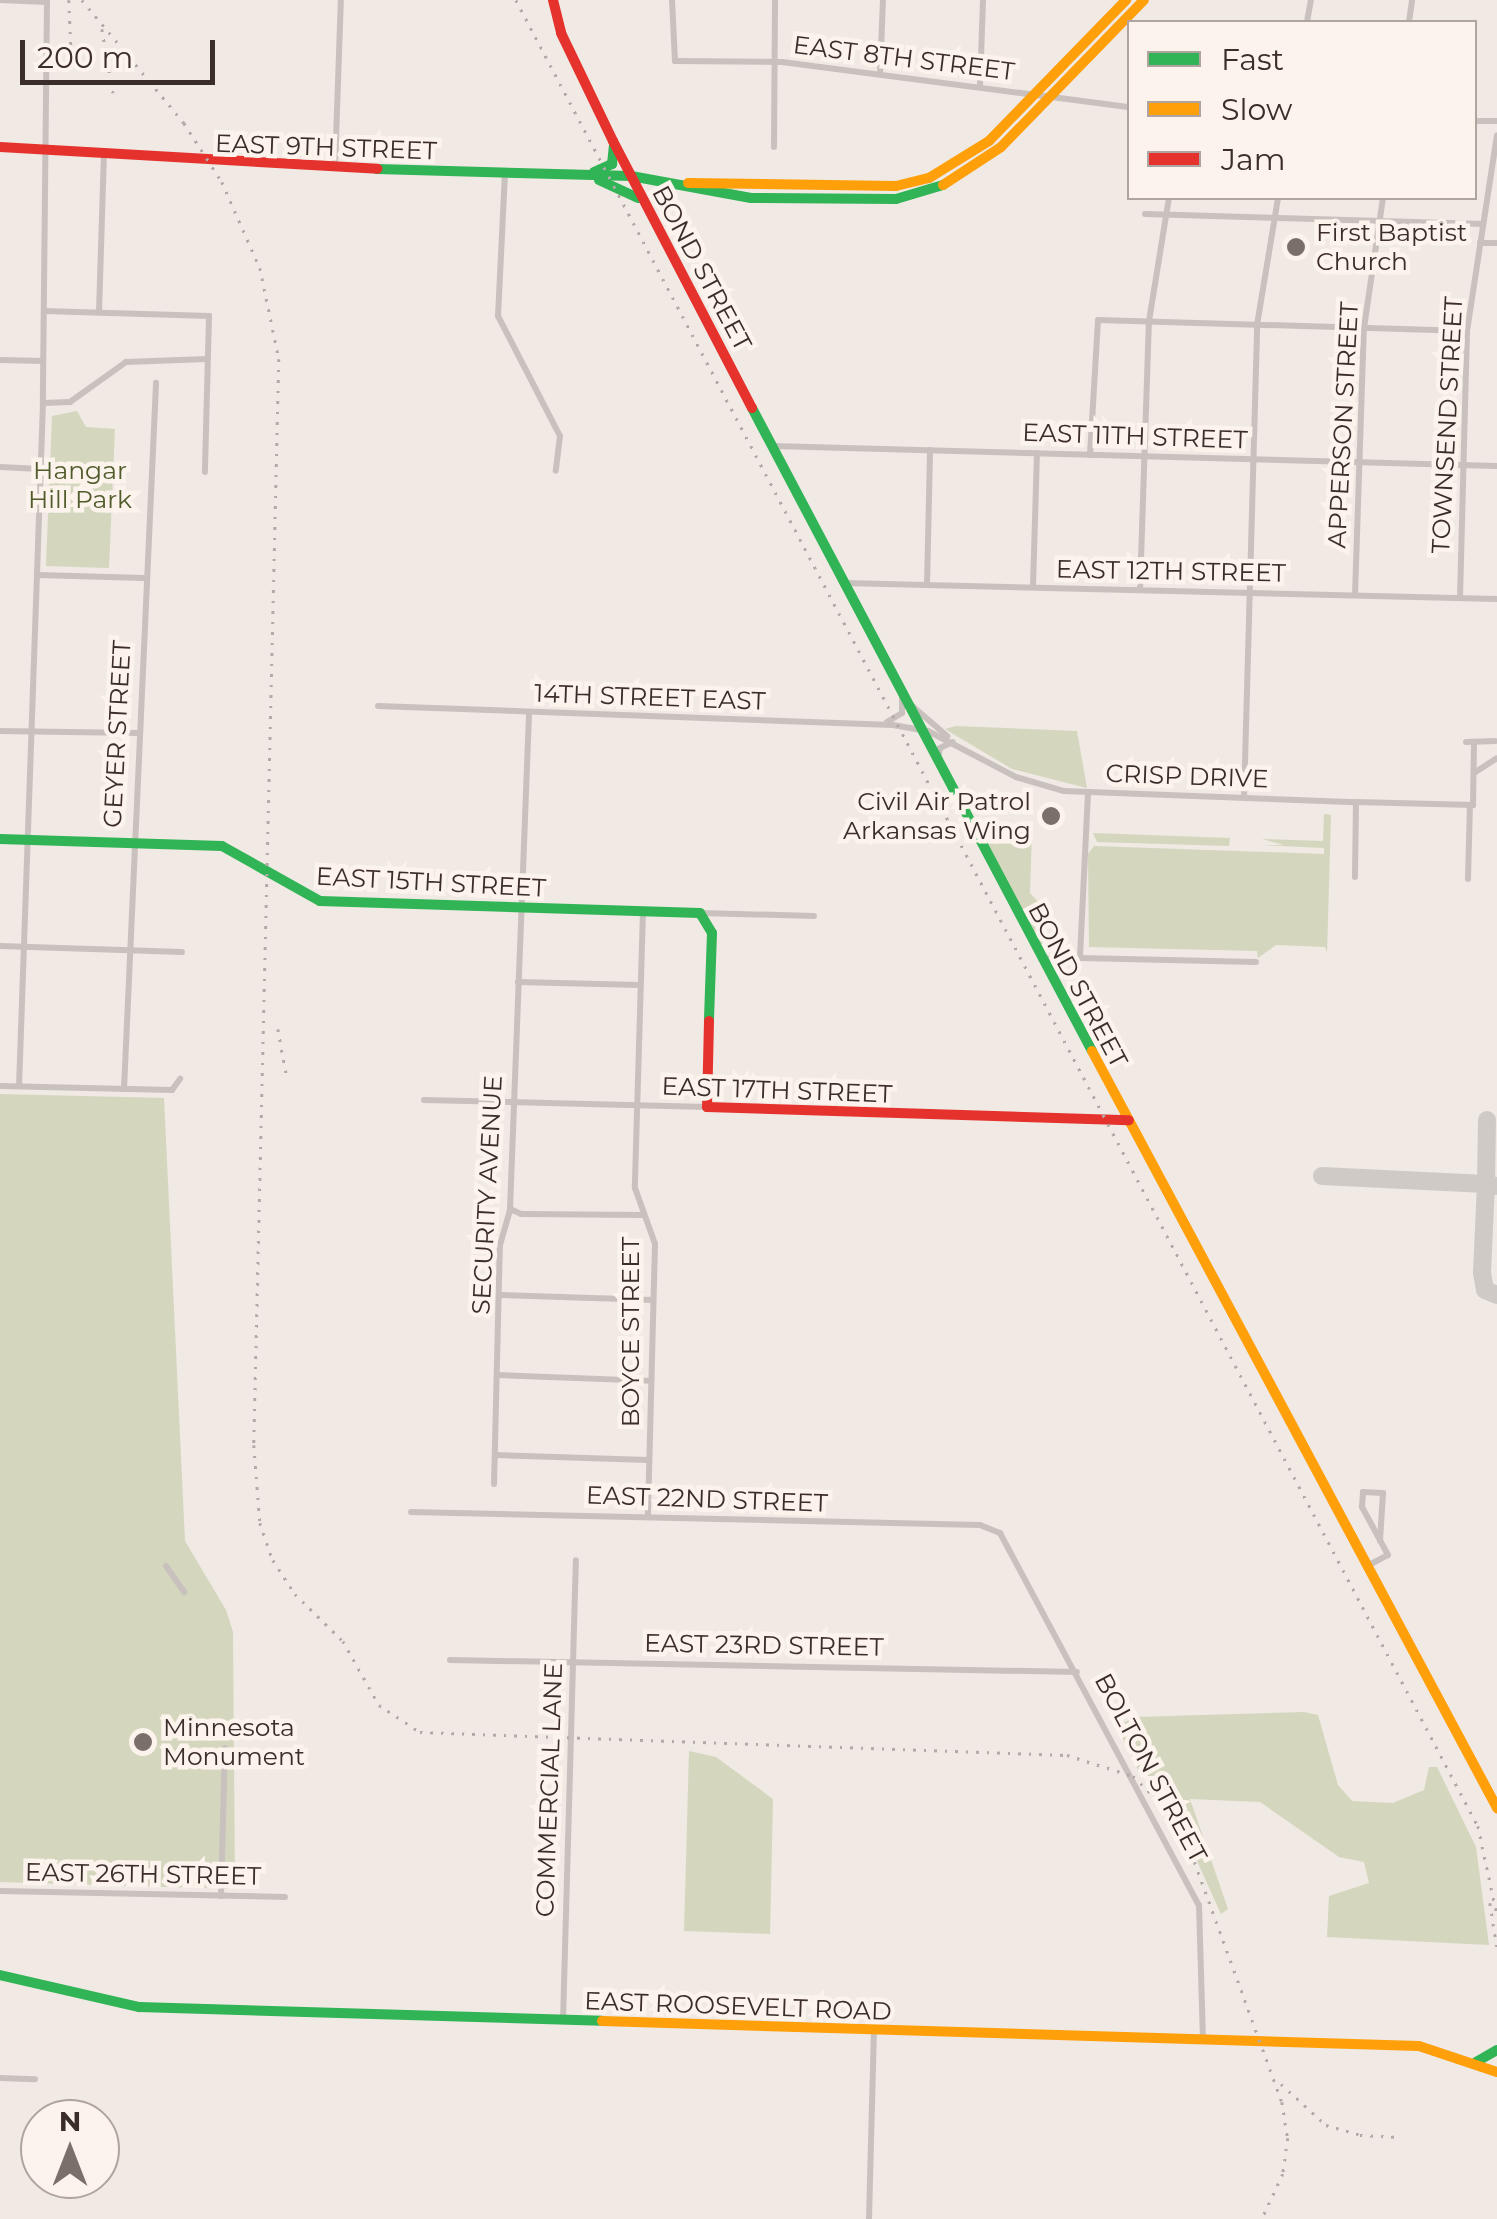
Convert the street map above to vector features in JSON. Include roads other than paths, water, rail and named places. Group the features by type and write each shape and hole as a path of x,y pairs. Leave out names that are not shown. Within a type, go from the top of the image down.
{"street":[{"path":"0,0 47,2 43,403 19,1086"},
{"path":"335,168 341,0"},
{"path":"553,0 561,33 613,141 608,167 571,175"},
{"name":"EAST 8TH STREET","path":"672,0 672,59 774,62 1127,107"},
{"path":"774,147 775,0"},
{"path":"880,74 883,0"},
{"path":"980,86 983,0"},
{"name":"EAST 9TH STREET","path":"650,182 896,186 956,164 1036,95 1126,0"},
{"name":"EAST 9TH STREET","path":"0,147 335,168 631,176 750,198 896,199 948,183 977,166 1144,0"},
{"name":"TOWNSEND STREET","path":"1460,598 1467,331 1497,134"},
{"name":"BOND STREET","path":"613,141 1040,959 1497,1808"},
{"path":"99,312 104,156"},
{"path":"505,172 498,316 560,436 556,471"},
{"path":"571,175 628,188 652,216"},
{"path":"1140,590 1149,321 1169,200"},
{"path":"1244,798 1257,324 1278,200"},
{"name":"APPERSON STREET","path":"1355,596 1364,328 1383,200"},
{"path":"1144,214 1483,224"},
{"path":"1480,243 1497,244"},
{"path":"44,311 208,316 205,472"},
{"path":"1090,455 1093,337 1100,320 1467,331"},
{"path":"43,403 75,399 126,362 208,359"},
{"path":"0,360 43,361"},
{"name":"GEYER STREET","path":"124,1089 131,842 156,382"},
{"name":"EAST 11TH STREET","path":"773,446 1497,466"},
{"path":"927,585 930,450"},
{"path":"1033,588 1037,453"},
{"path":"0,467 40,468"},
{"path":"38,576 144,578"},
{"name":"EAST 12TH STREET","path":"844,583 1497,599"},
{"path":"875,724 902,713 898,688"},
{"name":"CRISP DRIVE","path":"898,688 954,742"},
{"name":"14TH STREET EAST","path":"378,706 875,724 920,729"},
{"name":"SECURITY AVENUE","path":"494,1484 502,1224 510,1209 530,712"},
{"name":"CRISP DRIVE","path":"920,729 1031,782 1088,793 1470,805"},
{"path":"0,731 136,733"},
{"path":"1468,879 1473,769 1470,742 1496,739"},
{"path":"938,765 940,748 954,742"},
{"path":"1473,769 1497,758"},
{"path":"1080,958 1088,793"},
{"path":"1355,877 1356,802"},
{"name":"EAST 15TH STREET","path":"0,838 228,848 313,900 814,916"},
{"name":"BOYCE STREET","path":"643,911 635,1188 655,1244 648,1517"},
{"path":"700,913 712,933 707,1107"},
{"path":"0,946 182,952"},
{"path":"1040,959 1256,962"},
{"path":"518,982 640,985"},
{"path":"0,1086 172,1090 180,1079"},
{"name":"EAST 17TH STREET","path":"424,1100 1129,1120"},
{"path":"510,1209 521,1214 644,1215"},
{"path":"500,1296 654,1300"},
{"path":"498,1375 652,1380"},
{"path":"496,1456 648,1460"},
{"path":"1369,1566 1388,1555 1380,1541 1362,1507 1363,1492 1383,1493 1380,1541"},
{"name":"EAST 22ND STREET","path":"411,1512 980,1525 1000,1533"},
{"name":"BOLTON STREET","path":"1000,1533 1078,1672 1199,1905 1202,2041"},
{"name":"COMMERCIAL LANE","path":"563,2021 576,1560"},
{"path":"166,1566 184,1592"},
{"name":"EAST 23RD STREET","path":"450,1660 1078,1672"},
{"path":"221,1896 225,1748"},
{"name":"EAST 26TH STREET","path":"0,1891 284,1896"},
{"name":"EAST ROOSEVELT ROAD","path":"0,1974 61,1994 138,2007 1419,2046 1497,2072"},
{"path":"869,2219 874,2031"},
{"path":"1476,2062 1497,2050"},
{"path":"0,2078 34,2079"}],"railway":[{"path":"69,0 72,70"},
{"path":"82,0 184,123 222,182 260,268 279,359 254,1445 260,1523 273,1560 295,1594 343,1641 379,1705 420,1732 1067,1755 1133,1776 1167,1809 1191,1852 1282,2102 1288,2138 1283,2174 1262,2219"},
{"path":"516,0 1478,1826 1497,1915"},
{"path":"102,29 113,93"},
{"path":"278,1029 287,1078"},
{"path":"1490,1903 1497,1947"},
{"path":"1281,2084 1326,2125 1360,2135 1399,2137"}],"place":[{"name":"First Baptist Church","path":"1296,247"},
{"name":"Civil Air Patrol Arkansas Wing","path":"1051,816"},
{"name":"Minnesota Monument","path":"143,1742"}],"park label":[{"name":"Hangar Hill Park","path":"80,486"}]}
